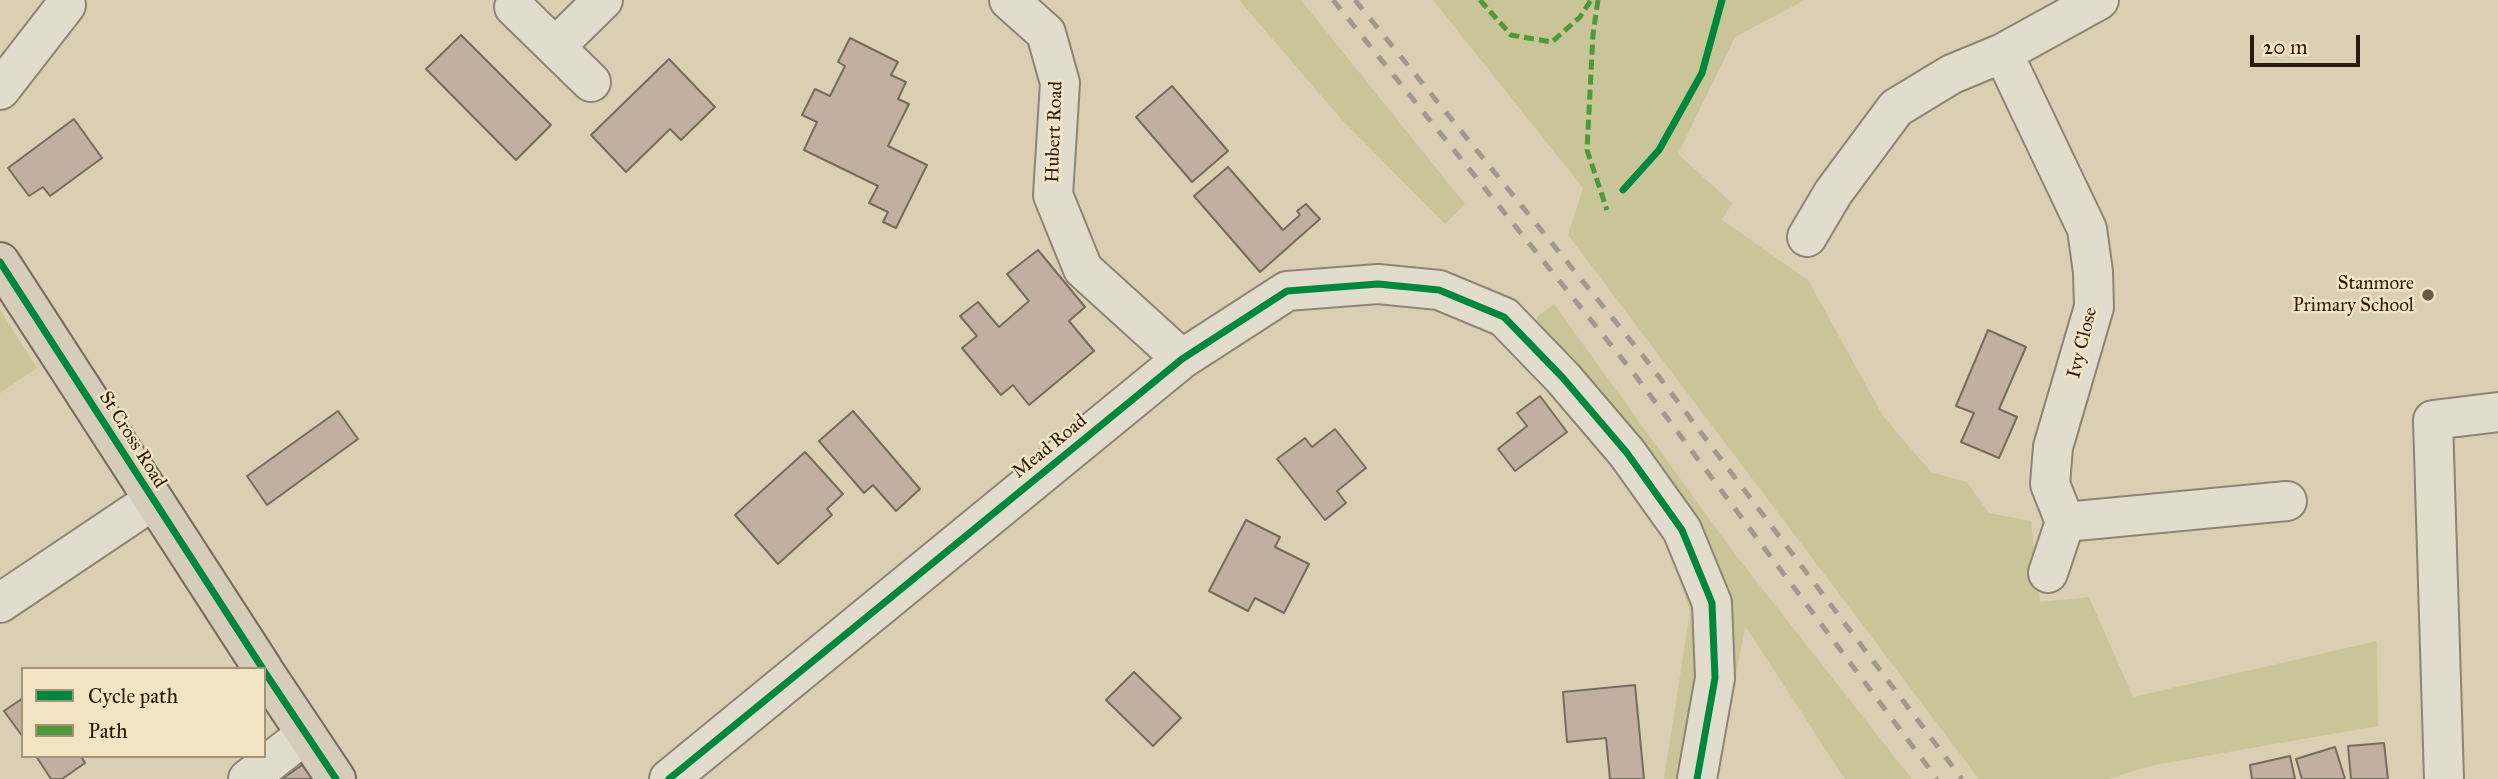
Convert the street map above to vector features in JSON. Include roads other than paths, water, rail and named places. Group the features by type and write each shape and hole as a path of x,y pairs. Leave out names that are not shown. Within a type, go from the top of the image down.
{"main road":[{"name":"St Cross Road","path":"0,262 152,501 262,667"},
{"name":"St Cross Road","path":"266,673 336,779"}],"street":[{"path":"555,47 603,0"},
{"name":"Hubert Road","path":"1009,0 1046,33 1060,83 1053,195 1083,269 1182,359"},
{"path":"1807,237 1833,192 1896,108 1952,74 2003,53 2099,0"},
{"path":"0,90 66,5"},
{"path":"514,7 591,82"},
{"name":"Ivy Close","path":"2003,53 2087,229 2093,272 2091,317 2053,447 2050,484 2065,522"},
{"name":"Mead Road","path":"669,779 1182,359 1287,291 1378,284 1439,290 1504,317 1563,378 1627,453 1682,530 1712,604 1715,678 1697,779"},
{"path":"2444,779 2433,420 2498,412"},
{"path":"0,603 152,501"},
{"path":"2048,573 2065,522 2287,501"},
{"path":"248,779 306,734"}],"railway":[{"path":"1333,0 1632,371 1937,779"},
{"path":"1355,0 1644,357 1962,779"}],"place":[{"name":"Stanmore Primary School","path":"2428,295"}]}
